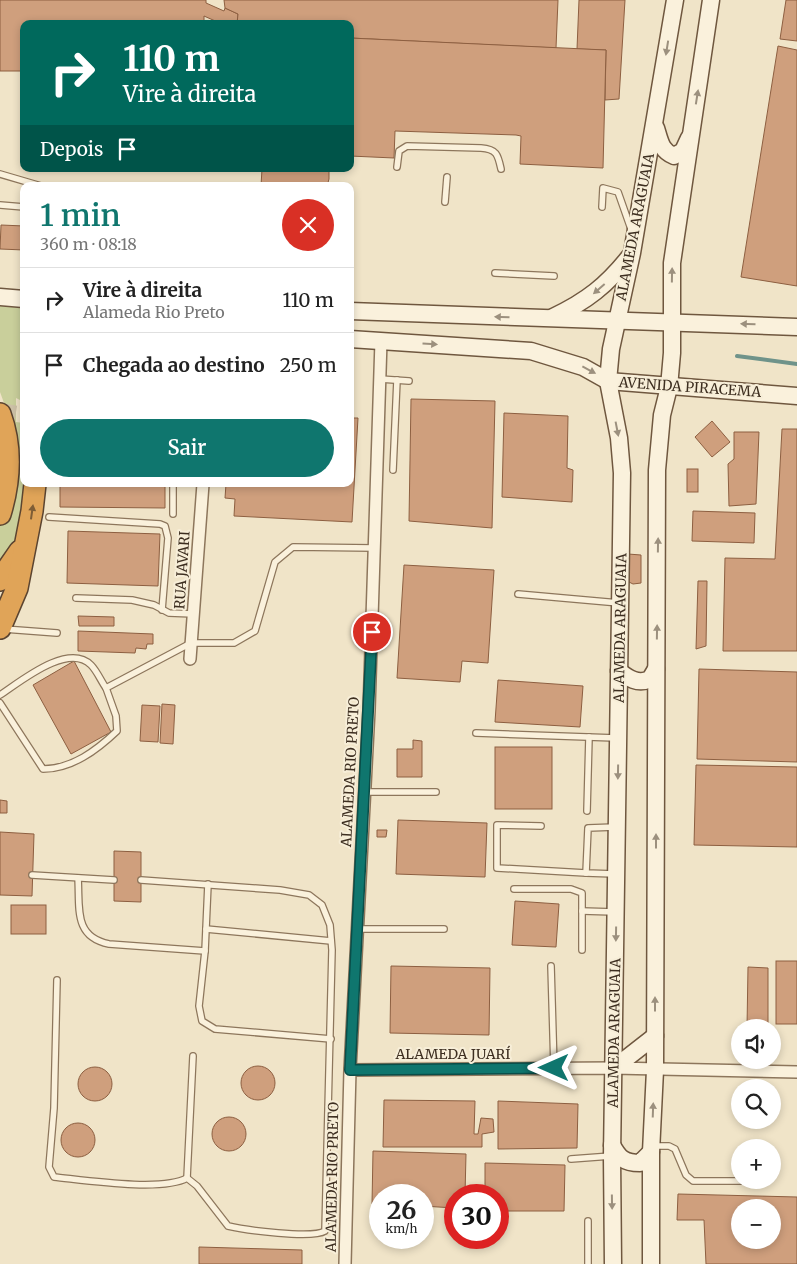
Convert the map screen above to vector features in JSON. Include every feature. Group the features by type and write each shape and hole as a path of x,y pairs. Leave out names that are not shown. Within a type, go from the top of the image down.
{"highway":[{"path":"0,414 5,428 9,476 0,514"},
{"path":"0,629 17,588 27,540 35,487"},
{"path":"0,580 27,540"}],"street":[{"name":"ALAMEDA ARAGUAIA","path":"613,1264 612,1151 622,473 619,438 608,381 616,321 633,247 675,0"},
{"path":"651,1264 651,1149 655,1070 657,470 662,415 669,387 672,353 672,263 711,0"},
{"path":"655,126 662,148 674,156 683,151 691,130"},
{"path":"551,318 601,289 633,247"},
{"path":"0,297 20,299"},
{"path":"354,311 797,327"},
{"name":"AVENIDA PIRACEMA","path":"354,339 531,351 583,367 608,381 797,396"},
{"name":"ALAMEDA RIO PRETO","path":"345,1264 350,1070 364,792 381,341"},
{"name":"RUA JAVARI","path":"190,659 203,487"},
{"path":"619,671 627,678 641,682 650,680 656,669"},
{"path":"614,1068 655,1036"},
{"name":"ALAMEDA JUARÍ","path":"350,1070 614,1068 797,1072"},
{"path":"612,1151 628,1162 640,1163 651,1149"},
{"path":"612,1180 622,1174 634,1171 646,1175 652,1182"}],"lane":[{"path":"397,166 399,151 407,146 481,148 492,149 498,153 501,169"},
{"path":"0,174 27,182"},
{"path":"445,202 447,177"},
{"path":"602,207 603,188 613,189 622,198 633,247"},
{"path":"0,205 20,207"},
{"path":"495,272 554,276"},
{"path":"380,379 409,381"},
{"path":"394,470 397,380"},
{"path":"172,514 173,487"},
{"path":"49,517 160,524 165,526 168,538 162,610"},
{"path":"106,688 192,643 234,643 255,631 274,562 293,547 374,548"},
{"path":"518,594 621,603"},
{"path":"76,598 132,600 169,614 194,614"},
{"path":"0,629 57,633"},
{"path":"0,695 48,664 69,657 80,658 90,664 106,688 116,716 117,731 99,749 58,769 43,769 0,703"},
{"path":"476,733 618,738"},
{"path":"587,811 589,737"},
{"path":"364,792 436,792"},
{"path":"542,826 497,825 497,868 617,874"},
{"path":"586,872 588,828 618,827"},
{"path":"32,875 114,880"},
{"path":"78,878 81,922 86,933 94,939 109,944 205,952"},
{"path":"141,880 280,890 308,896 322,906 330,926 331,1039 325,1231 320,1234 300,1234 249,1230 228,1226 197,1186 187,1178"},
{"path":"208,884 205,952 199,1006 202,1021 215,1029 331,1039"},
{"path":"514,889 578,890 582,893 582,950"},
{"path":"582,911 617,912"},
{"path":"206,929 331,941"},
{"path":"357,929 444,929"},
{"path":"552,966 554,1068"},
{"path":"57,980 54,1108 49,1167 54,1177 136,1184 178,1183 187,1178"},
{"path":"187,1178 193,1056"},
{"path":"651,1149 669,1146 675,1149 686,1175 693,1181 731,1181"},
{"path":"571,1159 612,1151"},
{"path":"588,1222 588,1264"}],"green space":[{"path":"0,306 20,306 20,400 16,398 16,422 20,422 20,487 24,487 23,499 16,535 0,569 0,525 3,519 11,422 0,392"}],"building":[{"path":"0,0 206,0 206,3 224,11 225,8 238,14 237,20 213,20 204,16 204,20 20,20 20,71 0,71"},
{"path":"224,0 558,0 556,48 354,38 354,20 237,20 238,14 225,8"},
{"path":"579,0 625,0 619,99 605,100 606,50 577,49"},
{"path":"786,0 797,0 797,41 780,39"},
{"path":"354,38 606,50 603,168 520,164 521,136 516,135 395,131 394,158 354,156"},
{"path":"778,46 797,50 797,286 741,277"},
{"path":"262,172 329,172 328,182 261,182"},
{"path":"1,225 20,226 20,250 0,249"},
{"path":"411,399 495,401 492,528 409,521"},
{"path":"504,413 568,416 567,468 573,470 572,502 502,497"},
{"path":"354,418 358,418 352,522 234,516 235,499 225,498 226,487 354,487"},
{"path":"712,421 730,442 712,457 695,437"},
{"path":"782,429 797,429 797,651 723,651 725,558 775,559"},
{"path":"734,432 759,432 756,504 729,506 728,464 734,459"},
{"path":"687,469 698,469 698,492 687,492"},
{"path":"60,487 165,487 165,508 60,507"},
{"path":"693,511 755,513 754,543 692,541"},
{"path":"68,531 160,534 158,586 67,583"},
{"path":"628,554 641,555 641,583 633,584 627,581"},
{"path":"404,565 494,570 488,663 462,661 460,682 397,678"},
{"path":"698,581 707,581 706,646 696,649"},
{"path":"78,616 114,617 114,626 79,626"},
{"path":"78,631 153,634 153,644 147,644 146,649 136,648 135,653 78,651"},
{"path":"74,661 111,732 71,754 33,685"},
{"path":"699,669 797,672 797,762 697,759"},
{"path":"498,680 583,686 580,727 495,722"},
{"path":"162,704 175,705 173,744 160,743"},
{"path":"142,705 160,706 158,742 140,741"},
{"path":"413,740 422,741 422,777 397,777 397,749 413,749"},
{"path":"495,747 552,747 552,809 495,809"},
{"path":"696,765 797,767 797,847 694,845"},
{"path":"0,800 7,801 7,813 0,813"},
{"path":"398,820 487,823 485,877 396,874"},
{"path":"377,830 387,830 386,837 377,837"},
{"path":"0,832 34,834 32,896 0,895"},
{"path":"114,851 141,852 141,902 114,901"},
{"path":"515,901 559,904 556,947 512,945"},
{"path":"11,905 46,905 46,934 11,934"},
{"path":"776,961 797,961 797,1024 781,1024 781,1019 776,1019"},
{"path":"391,966 490,968 489,1035 390,1033"},
{"path":"748,967 768,968 768,1019 747,1019"},
{"path":"258,1066 270,1071 275,1083 270,1095 258,1100 246,1095 241,1083 246,1071"},
{"path":"95,1067 107,1072 112,1084 107,1096 95,1101 83,1096 78,1084 83,1072"},
{"path":"384,1100 475,1101 474,1134 478,1134 481,1118 493,1119 494,1132 482,1134 482,1147 383,1147"},
{"path":"498,1101 578,1104 577,1148 498,1149"},
{"path":"229,1117 241,1122 246,1134 241,1146 229,1151 217,1146 212,1134 217,1122"},
{"path":"78,1123 90,1128 95,1140 90,1152 78,1157 66,1152 61,1140 66,1128"},
{"path":"373,1151 466,1154 465,1184 444,1184 444,1207 434,1207 434,1184 372,1184"},
{"path":"485,1163 565,1165 564,1211 509,1211 509,1184 485,1184"},
{"path":"678,1194 797,1197 797,1264 706,1264 704,1220 677,1220"},
{"path":"199,1247 302,1250 302,1264 199,1264"}],"waterway":[{"path":"737,356 797,364"}],"tunnel":[{"path":"0,411 20,414"}],"route":[{"path":"372,632 350,1070 554,1068"}]}
